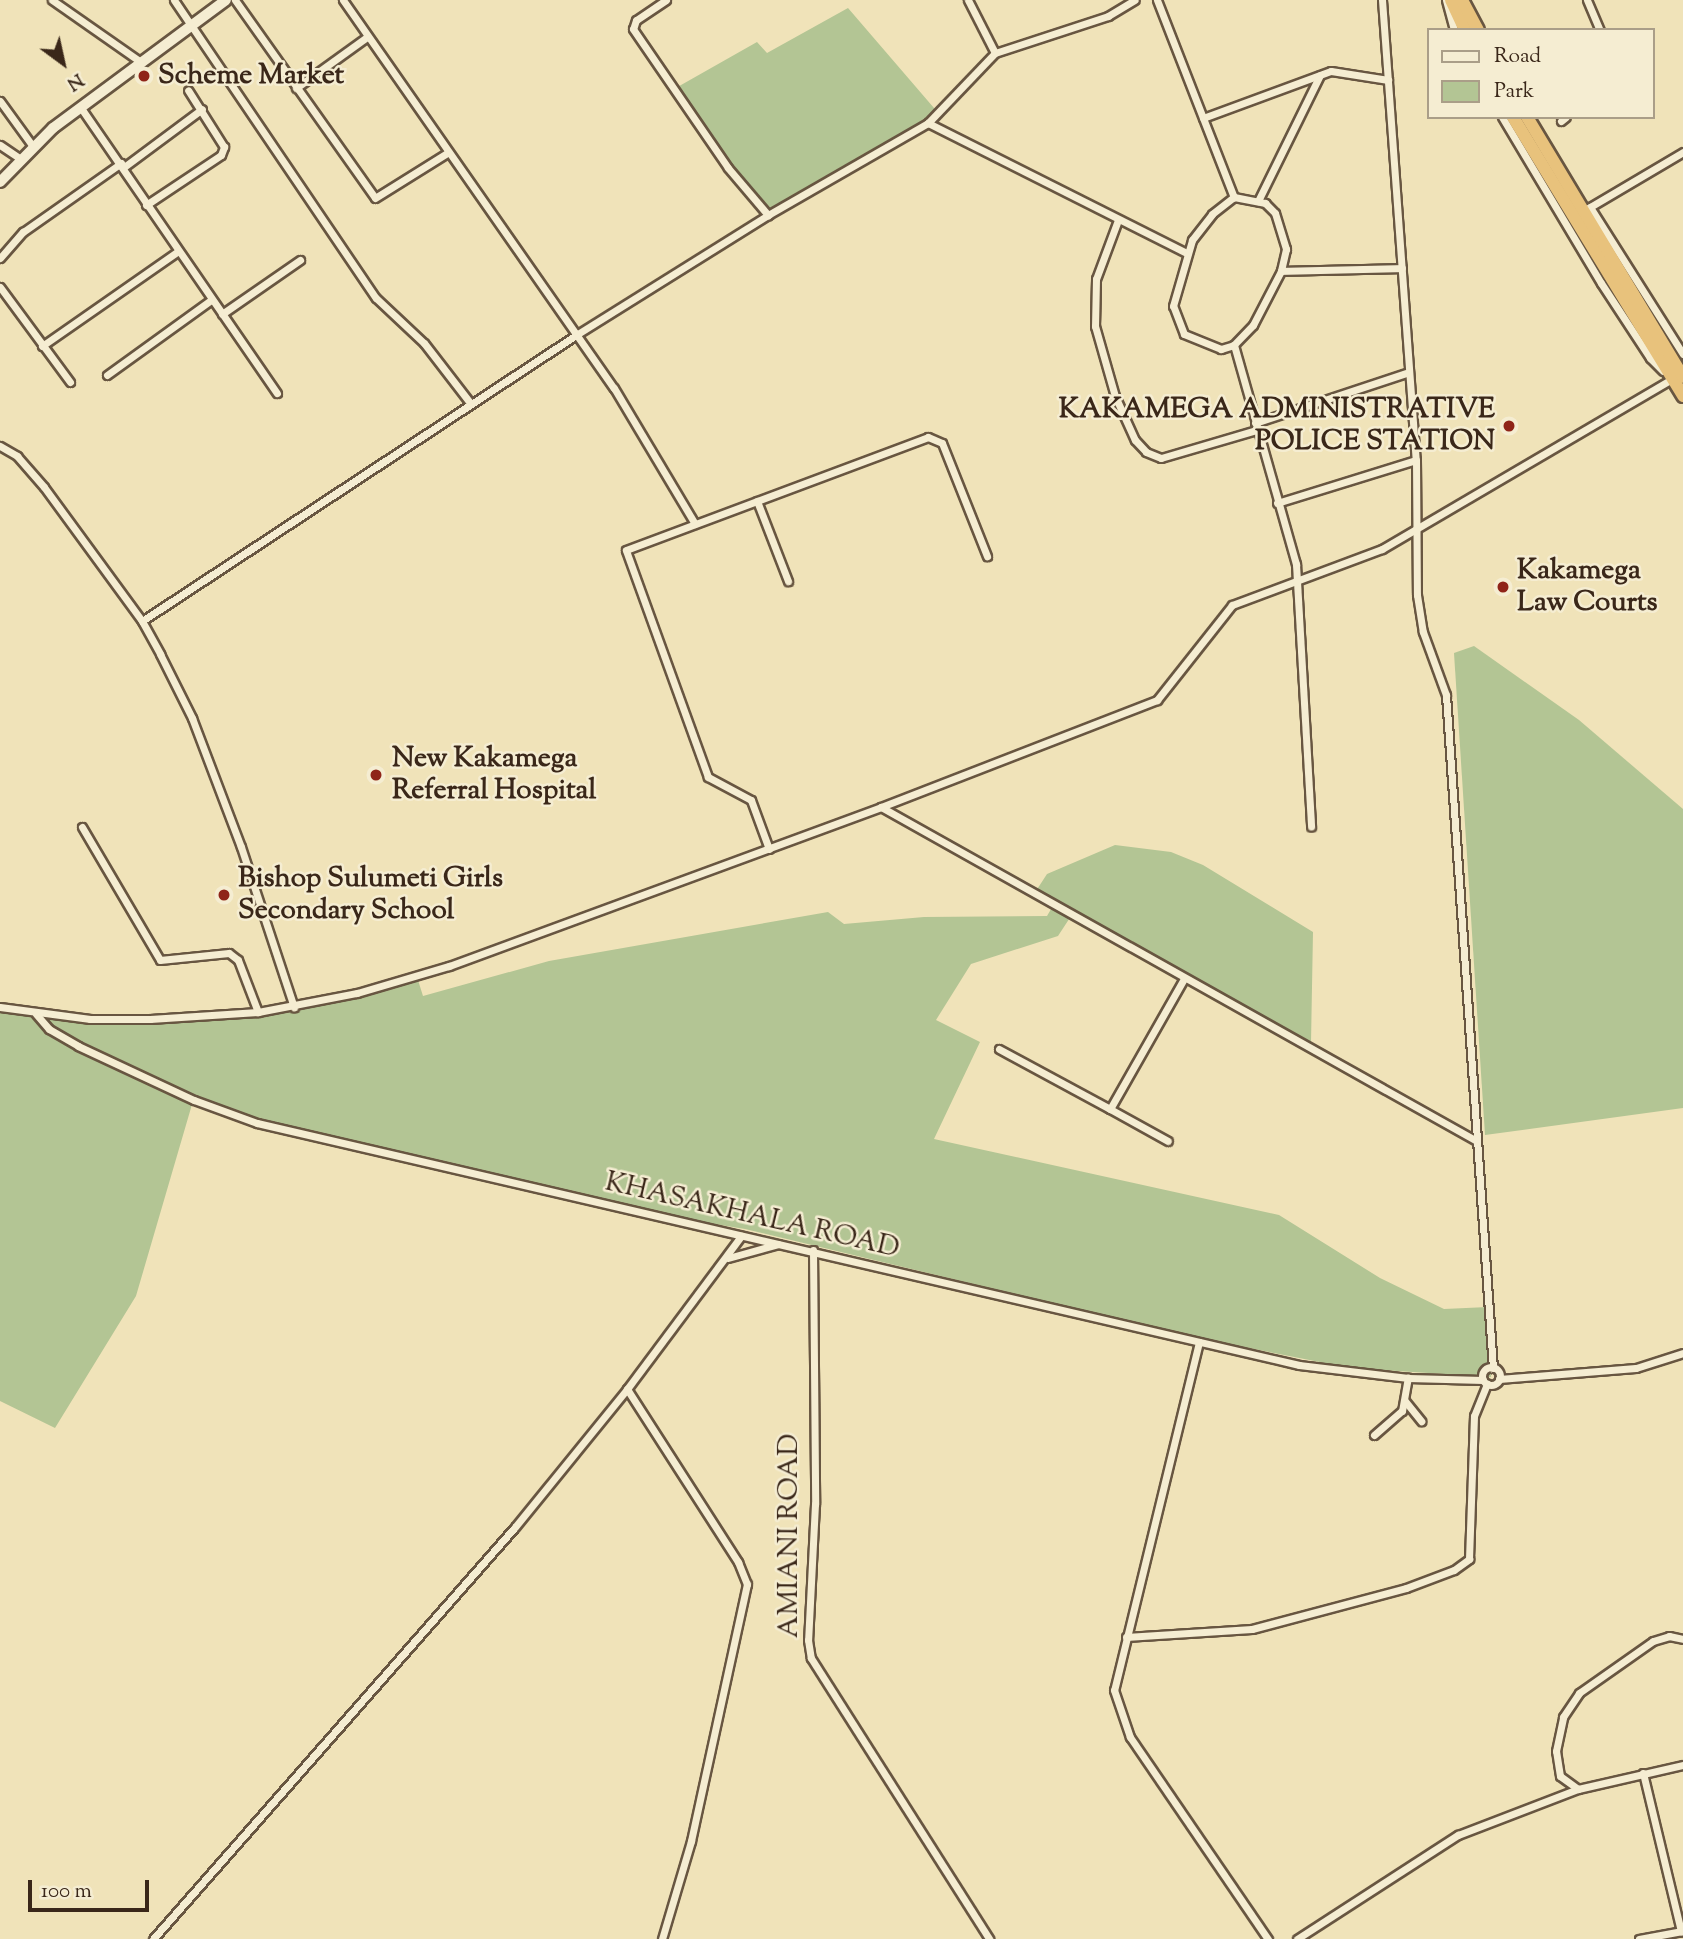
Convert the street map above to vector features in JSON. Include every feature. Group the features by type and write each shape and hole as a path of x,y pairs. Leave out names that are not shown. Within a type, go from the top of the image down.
{"highway":[{"path":"1448,0 1464,28"},
{"path":"1462,0 1477,28"},
{"path":"1514,119 1678,379"},
{"path":"1528,119 1586,209 1678,379 1683,396"}],"main road":[{"path":"0,182 33,145 226,0"}],"street":[{"path":"52,0 141,62"},
{"path":"174,0 376,298 424,343 471,404"},
{"path":"235,0 375,198 447,153"},
{"path":"343,0 447,153 614,387 695,524"},
{"path":"666,0 636,20 635,32 728,168 768,215"},
{"path":"968,0 995,53"},
{"path":"142,621 576,335 768,215 928,123 995,53 1108,16 1135,0"},
{"path":"1157,0 1234,197"},
{"path":"1382,0 1416,460 1419,617 1446,695 1475,1140 1493,1368 1499,1379"},
{"path":"1448,0 1454,28"},
{"path":"1587,0 1599,28"},
{"path":"296,88 367,37"},
{"path":"1203,118 1336,69 1366,80 1388,80"},
{"path":"1258,201 1320,75"},
{"path":"146,205 220,155 221,136 188,90"},
{"path":"0,101 33,145"},
{"path":"80,108 122,165 146,205 277,393"},
{"path":"0,258 23,232 202,109"},
{"path":"0,1007 36,1014 150,1019 295,1007 449,966 881,807 1157,700 1177,680 1221,615 1245,599 1359,559 1416,531 1678,379 1650,358 1503,119"},
{"path":"928,123 1186,253"},
{"path":"0,145 19,158"},
{"path":"1683,152 1586,209 1683,354"},
{"path":"1234,197 1258,201 1275,213 1283,230 1286,248 1281,271 1253,325 1234,345 1221,349 1204,345 1184,334 1176,322 1173,306 1186,253 1212,214 1234,197"},
{"path":"1118,220 1096,279 1095,326 1115,396 1135,440 1146,452 1161,458 1409,372"},
{"path":"42,346 178,251"},
{"path":"222,314 300,260"},
{"path":"1281,271 1402,268"},
{"path":"0,287 70,382"},
{"path":"107,374 211,300"},
{"path":"1234,345 1255,427 1296,564 1311,827"},
{"path":"769,849 751,800 708,777 626,550 928,437 942,443 987,556"},
{"path":"0,446 17,456 44,487 142,621 192,719 272,931 295,1007"},
{"path":"1277,503 1416,460"},
{"path":"757,501 788,581"},
{"path":"881,807 1475,1140"},
{"path":"82,827 160,960 229,953 238,960 258,1012"},
{"path":"1110,1109 1184,979"},
{"name":"KHASAKHALA ROAD","path":"36,1014 49,1029 78,1046 194,1100 257,1123 1334,1371 1485,1382"},
{"path":"999,1049 1168,1141"},
{"path":"153,1939 515,1527 627,1389 728,1258 741,1236"},
{"path":"728,1258 781,1244"},
{"name":"AMIANI ROAD","path":"813,1250 815,1504 808,1619 811,1658 989,1939"},
{"path":"1199,1342 1114,1690 1130,1737 1268,1939"},
{"path":"1485,1382 1625,1369 1683,1353"},
{"path":"1126,1637 1252,1629 1406,1588 1454,1570 1469,1559 1474,1416 1485,1382 1485,1370 1493,1368"},
{"path":"1374,1435 1402,1412 1408,1378"},
{"path":"627,1389 738,1562 747,1584 691,1841 662,1939"},
{"path":"1405,1401 1420,1421"},
{"path":"1578,1789 1560,1776 1556,1751 1563,1717 1574,1701 1653,1642 1669,1636 1683,1639"},
{"path":"1297,1939 1437,1846 1578,1789 1683,1766"},
{"path":"1639,1939 1682,1931 1643,1773"}],"green space":[{"path":"848,8 940,115 768,215 674,89 757,42 767,53"},
{"path":"1474,646 1579,720 1683,809 1683,1108 1485,1135 1454,653"},
{"path":"1115,845 1171,852 1203,865 1313,932 1311,1043 1075,910 1058,936 971,964 936,1020 980,1042 934,1139 1279,1215 1380,1278 1444,1309 1488,1307 1491,1377 1350,1368 1198,1338 745,1229 653,1214 337,1143 193,1101 136,1296 55,1428 0,1401 0,1009 34,1016 150,1022 267,1012 417,977 423,996 549,961 828,912 844,924 924,917 1047,916 1054,904 1034,894 1047,874"}],"place":[{"name":"Scheme Market","path":"144,76"},
{"name":"KAKAMEGA ADMINISTRATIVE POLICE STATION","path":"1509,426"},
{"name":"Kakamega Law Courts","path":"1503,587"},
{"name":"New Kakamega Referral Hospital","path":"376,775"},
{"name":"Bishop Sulumeti Girls Secondary School","path":"224,895"}]}
